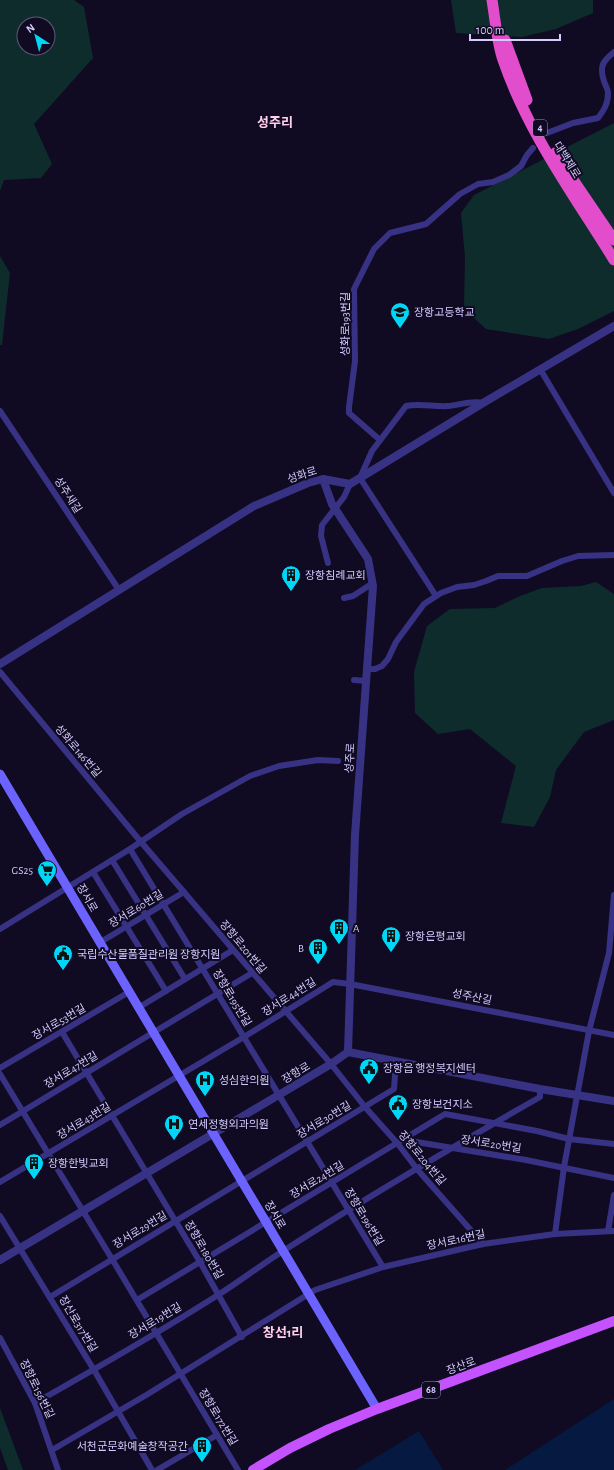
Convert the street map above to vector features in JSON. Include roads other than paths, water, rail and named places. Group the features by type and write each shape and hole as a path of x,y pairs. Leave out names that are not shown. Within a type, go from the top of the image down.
{"highway":[{"name":"대백제로","path":"492,0 503,58 520,103 536,136 614,260"},
{"name":"대백제로","path":"500,0 506,44 536,121 548,143 614,240"}],"main road":[{"name":"장서로","path":"0,774 212,1134 377,1410"},
{"name":"장산로","path":"253,1470 290,1448 329,1429 614,1321"}],"street":[{"path":"547,133 573,123 598,118 606,107 608,92 603,78 602,66 605,60 614,52"},
{"name":"성화로193번길","path":"380,440 349,413 355,361 354,290 374,249 390,233 426,224 460,194 478,184 493,182 509,175 521,166 533,148"},
{"path":"328,563 321,536 322,525 344,497 350,484 483,403 614,326"},
{"path":"540,369 614,493"},
{"path":"360,478 372,451 406,406 414,404 448,406 475,401 483,403"},
{"name":"성주새길","path":"0,410 119,590"},
{"path":"360,478 436,596"},
{"name":"성화로","path":"0,664 254,506 308,483 323,479 350,484"},
{"name":"성주로","path":"323,479 335,508 368,559 372,583 368,669 355,835 348,1052"},
{"path":"368,669 375,669 382,666 388,659 396,642 424,604 436,596 457,587 474,585 498,576 527,576 578,556 614,555"},
{"path":"344,598 353,596 372,583"},
{"name":"성화로146번길","path":"0,672 141,842"},
{"path":"354,680 367,681"},
{"path":"0,928 130,849 182,814 250,776 279,766 302,762 318,760 338,761"},
{"name":"장항로201번길","path":"141,842 331,1064"},
{"name":"장항로195번길","path":"130,849 279,1095"},
{"path":"112,860 185,980"},
{"path":"93,872 166,991"},
{"name":"장서로60번길","path":"99,943 184,892"},
{"path":"555,1234 564,1167 577,1095 590,1031 609,953 614,895"},
{"path":"138,1008 233,950"},
{"path":"153,1033 252,973"},
{"name":"장서로44번길","path":"178,1075 244,1037 333,982 350,984"},
{"name":"성주산길","path":"350,984 614,1035"},
{"name":"장서로53번길","path":"0,1068 129,992"},
{"name":"장항로180번길","path":"62,1032 200,1262 242,1337"},
{"name":"장서로47번길","path":"0,1125 153,1033"},
{"path":"348,1052 540,1089 614,1101"},
{"name":"장항로","path":"0,1260 331,1064 348,1052"},
{"name":"장서로30번길","path":"241,1182 394,1089 396,1061"},
{"name":"장항로204번길","path":"331,1064 417,1169 483,1244"},
{"name":"장항로172번길","path":"0,1074 238,1470"},
{"name":"장서로43번길","path":"0,1182 49,1154 178,1075"},
{"name":"장서로20번길","path":"283,1251 452,1148 540,1097 540,1089"},
{"name":"장항로196번길","path":"279,1095 383,1267"},
{"name":"장서로20번길","path":"445,1114 493,1124"},
{"name":"장서로24번길","path":"137,1300 266,1224 332,1182 398,1144 445,1114"},
{"path":"493,1124 537,1131 569,1139 614,1144"},
{"name":"장서로20번길","path":"404,1140 526,1160 614,1178"},
{"name":"장서로29번길","path":"50,1296 241,1182"},
{"path":"611,1231 614,1194"},
{"name":"장산로317번길","path":"0,1216 50,1296 152,1470"},
{"name":"장서로16번길","path":"181,1373 242,1337 315,1290 383,1267 483,1244 555,1234 611,1231"},
{"name":"장서로19번길","path":"35,1403 94,1370 218,1295 283,1251"},
{"name":"장항로156번길","path":"0,1338 35,1403 58,1470"},
{"path":"52,1450 181,1373"},
{"path":"157,1470 217,1434"}],"water":[{"path":"614,1399 614,1470 505,1470"},
{"path":"419,1431 443,1470 355,1470"}],"place":[{"name":"장항고등학교","path":"400,329"},
{"name":"장항침례교회","path":"291,592"},
{"name":"GS25","path":"47,887"},
{"name":"A","path":"339,945"},
{"name":"장항은평교회","path":"391,953"},
{"name":"B","path":"318,965"},
{"name":"국립수산물품질관리원 장항지원","path":"63,971"},
{"name":"장항읍 행정복지센터","path":"369,1085"},
{"name":"성심한의원","path":"205,1097"},
{"name":"장항보건지소","path":"398,1121"},
{"name":"연세정형외과의원","path":"174,1141"},
{"name":"장항한빛교회","path":"34,1180"},
{"name":"서천군문화예술창작공간","path":"202,1463"}],"district":[{"name":"성주리","path":"275,123"},
{"name":"창선1리","path":"283,1333"}]}
